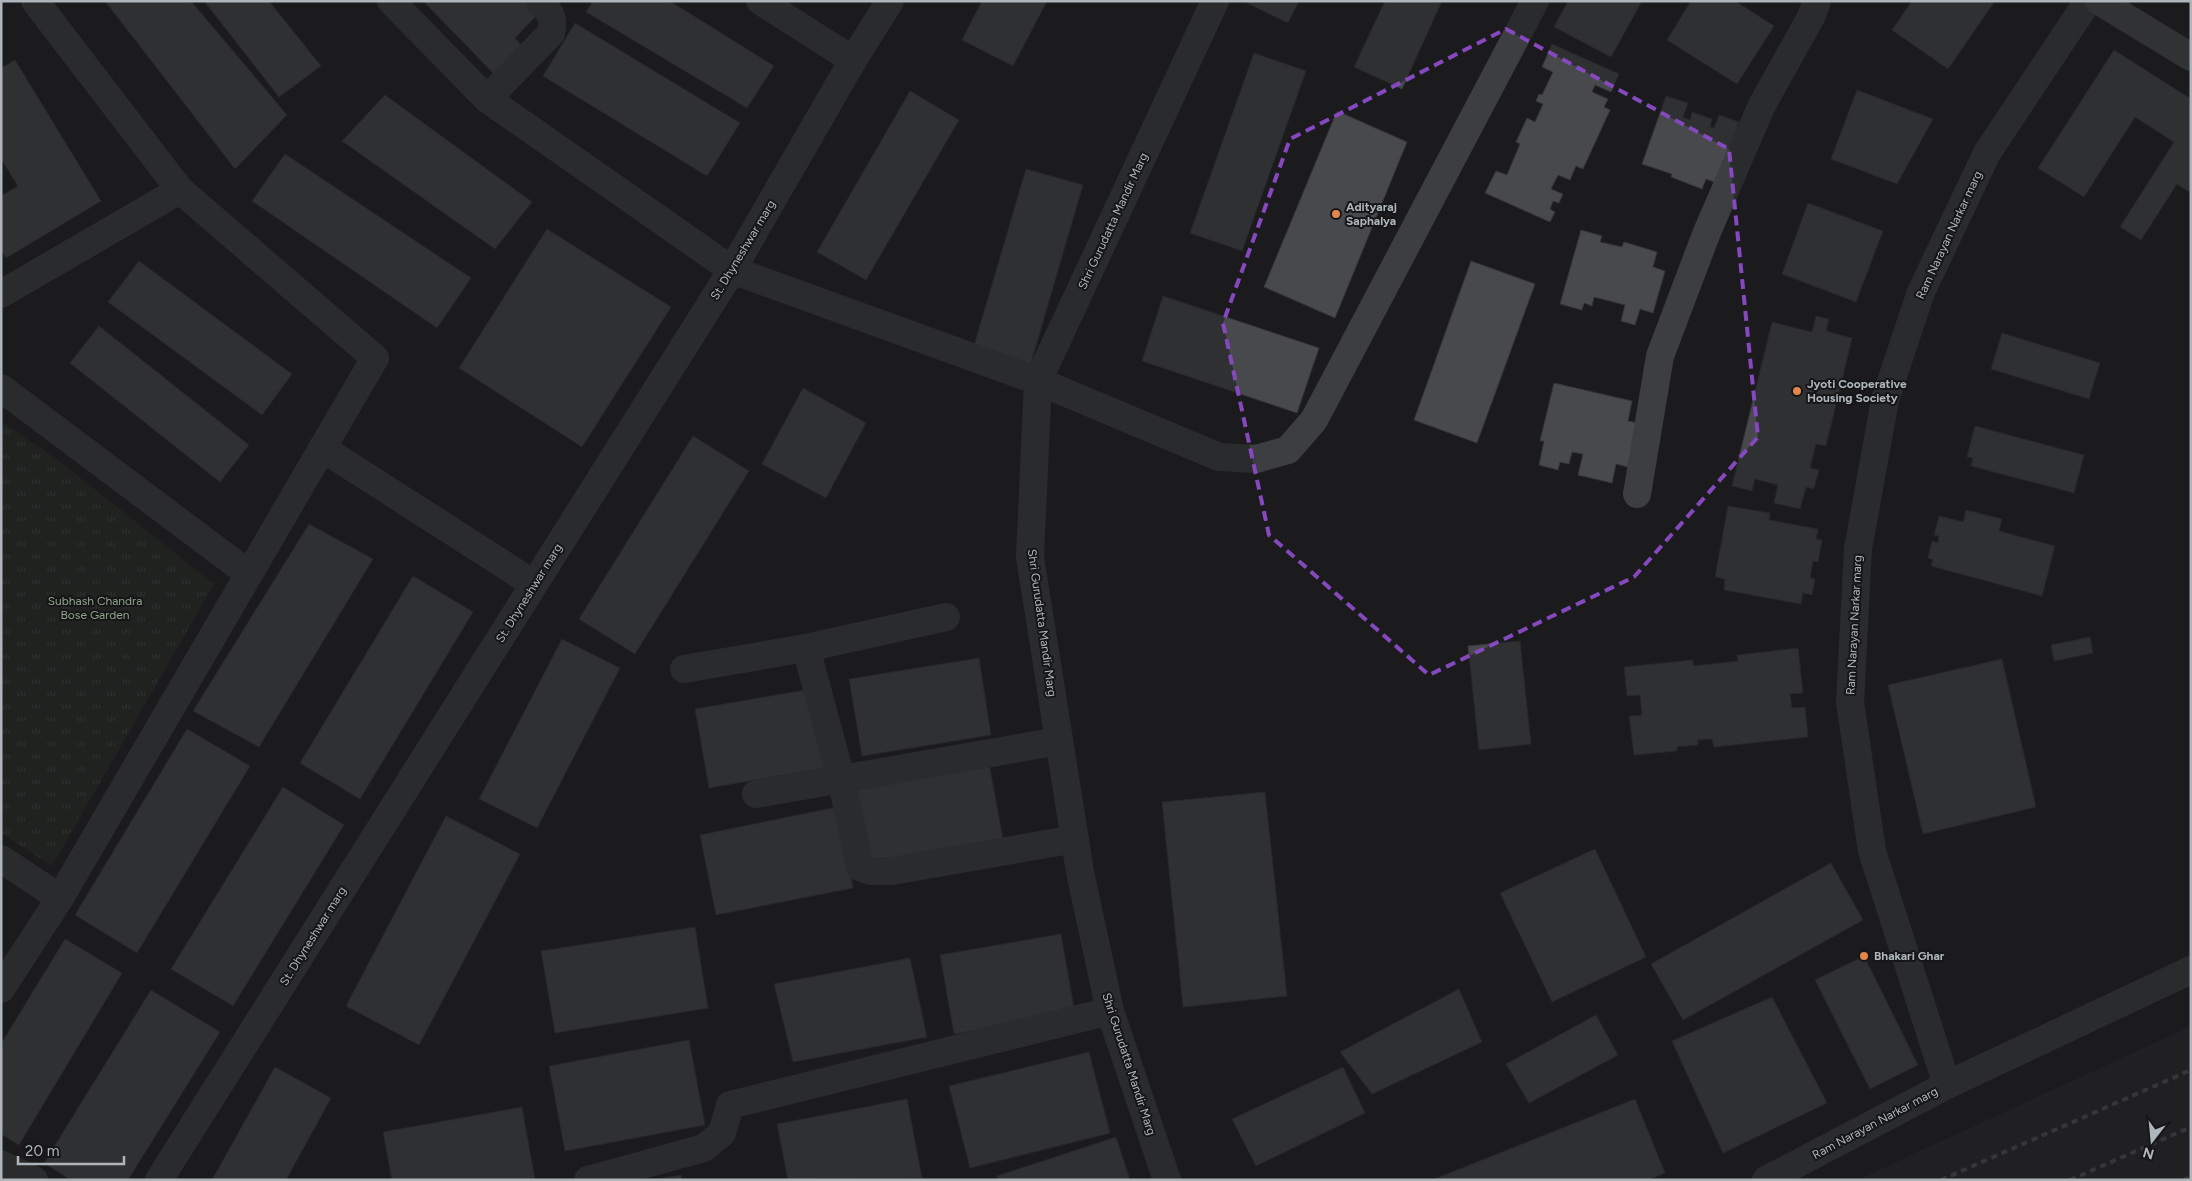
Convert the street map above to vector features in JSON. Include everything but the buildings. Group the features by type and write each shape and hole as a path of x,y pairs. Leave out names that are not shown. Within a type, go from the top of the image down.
{"street":[{"path":"1,989 60,898 375,358 180,190 36,1"},
{"path":"391,1 494,92 732,270 1038,380 1219,457 1256,460 1288,450 1314,420 1534,1"},
{"path":"417,1 494,92"},
{"path":"494,92 551,33 554,23 552,15 539,1"},
{"path":"760,1 853,60"},
{"name":"St. Dhyneshwar marg","path":"159,1180 732,270 853,60 890,1"},
{"name":"Shri Gurudatta Mandir Marg","path":"1167,1180 1110,1011 1074,839 1030,557 1038,380 1215,1"},
{"path":"1637,494 1660,356 1707,232 1762,104 1817,1"},
{"name":"Ram Narayan Narkar marg","path":"1766,1180 1947,1085 1872,851 1850,702 1858,549 1885,400 1921,292 1987,153 2088,1"},
{"path":"2099,1 2191,57"},
{"path":"1,294 180,190"},
{"path":"1,388 249,574"},
{"path":"322,448 534,584"},
{"path":"684,668 806,648 946,617"},
{"path":"806,648 842,778 860,867 871,871 892,871 1074,839"},
{"path":"756,794 1059,741"},
{"path":"1,859 60,898"},
{"path":"1947,1085 2191,970"},
{"path":"588,1180 704,1148 722,1133 730,1105 1110,1011"},
{"path":"1,1164 34,1180"}],"highlighted area":[{"path":"1506,29 1729,149 1758,437 1634,577 1429,675 1269,535 1223,323 1290,139"}],"shaded area":[{"path":"2191,1026 2191,1180 1857,1180"}],"green space":[{"name":"Subhash Chandra Bose Garden","path":"1,421 59,461 214,584 52,866 1,833"}],"railway":[{"path":"1941,1180 2191,1070"},
{"path":"2070,1180 2191,1127"},
{"path":"2183,1180 2191,1177"}],"place":[{"name":"Adityaraj Saphalya","path":"1336,214"},
{"name":"Jyoti Cooperative Housing Society","path":"1797,391"},
{"name":"Bhakari Ghar","path":"1864,956"}]}
